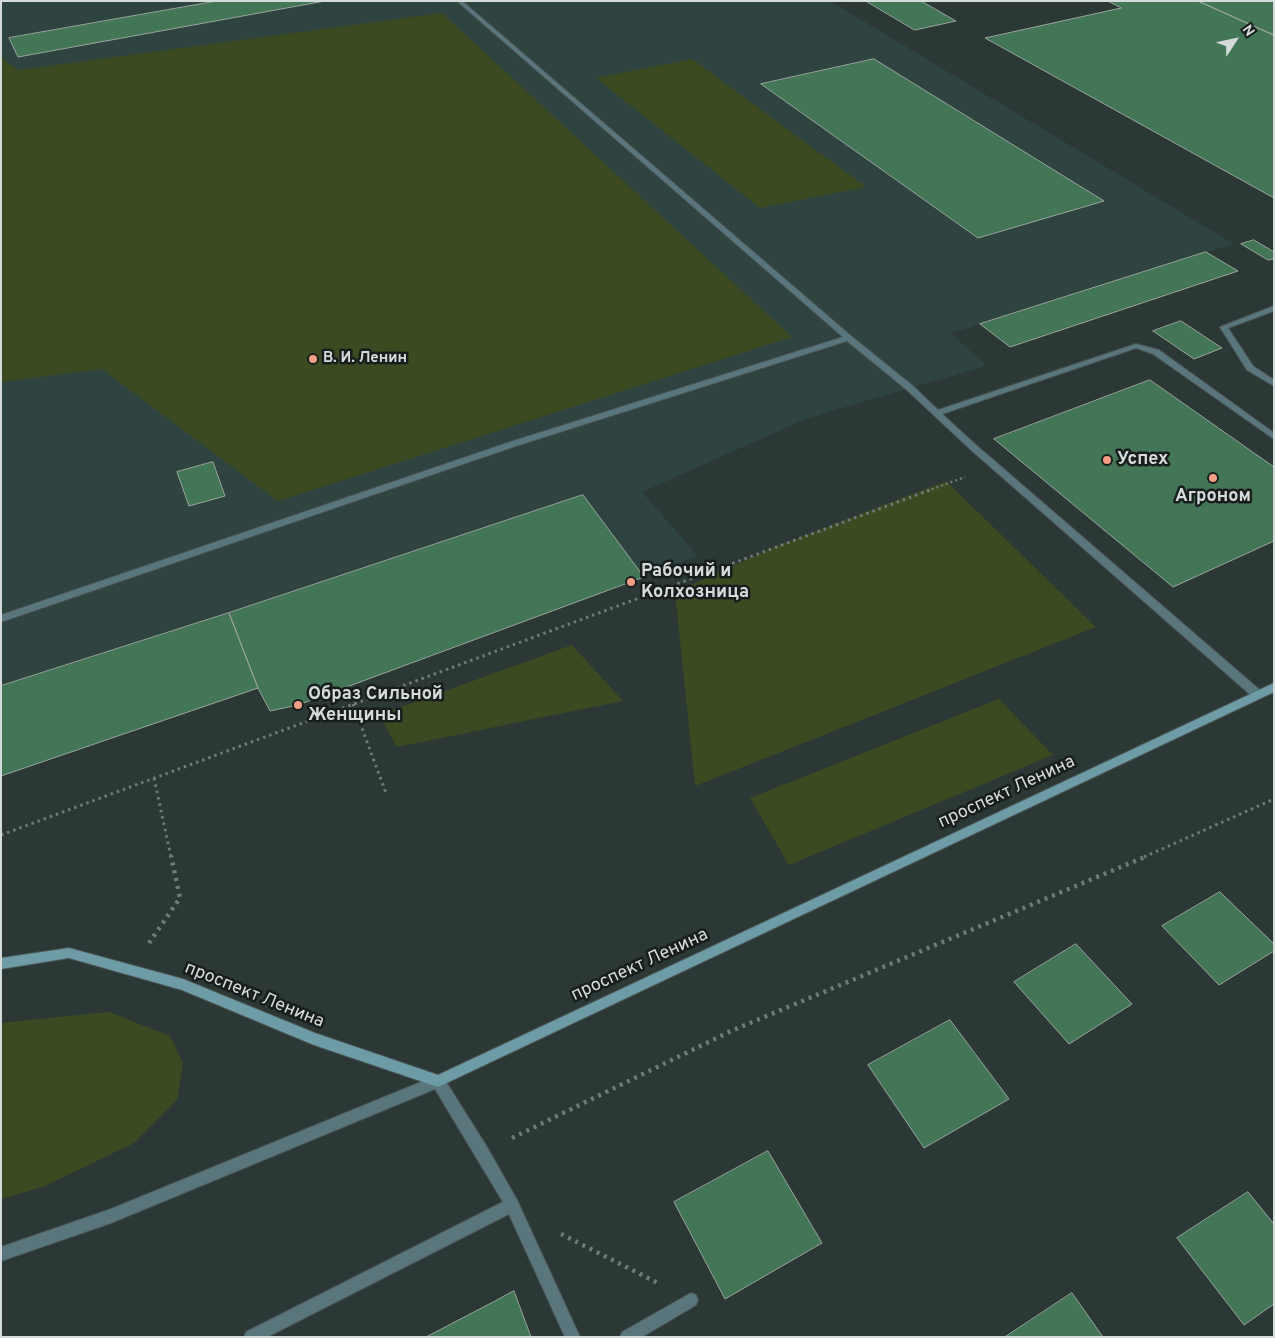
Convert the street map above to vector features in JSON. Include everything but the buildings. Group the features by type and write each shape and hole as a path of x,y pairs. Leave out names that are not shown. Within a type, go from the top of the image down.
{"street":[{"name":"проспект Ленина","path":"1,964 69,953 183,985 314,1039 438,1081 1274,687"}],"lane":[{"path":"459,1 848,338 910,388 973,447 1257,694"},
{"path":"1274,308 1224,327 1250,368 1274,384"},
{"path":"1,620 513,444 848,338"},
{"path":"937,413 1136,346 1156,352 1274,437"},
{"path":"1,1254 111,1216 438,1081 482,1152 513,1208 573,1337"},
{"path":"251,1337 513,1208"},
{"path":"627,1337 690,1300"}],"path":[{"path":"1,835 996,466"},
{"path":"353,704 386,793"},
{"path":"130,970 180,898 154,778"},
{"path":"482,1152 731,1030 1145,857 1274,799"},
{"path":"513,1208 690,1300"}],"shaded area":[{"path":"1,1 830,1 1234,244 951,333 986,366 808,418 642,492 698,556 298,705 270,711 258,689 1,776"}],"green space":[{"path":"442,13 792,337 278,501 102,369 1,382 1,57 18,70"},
{"path":"692,59 866,187 760,208 596,78"},
{"path":"946,481 1096,627 695,786 675,592 775,547"},
{"path":"572,645 623,701 397,747 379,715"},
{"path":"999,699 1053,755 789,865 750,798"},
{"path":"109,1012 170,1036 183,1063 177,1100 134,1143 45,1186 1,1199 1,1023"}],"place":[{"name":"В. И. Ленин","path":"313,359"},
{"name":"Успех","path":"1107,460"},
{"name":"Агроном","path":"1213,478"},
{"name":"Рабочий и Колхозница","path":"631,582"},
{"name":"Образ Сильной Женщины","path":"298,705"}]}
